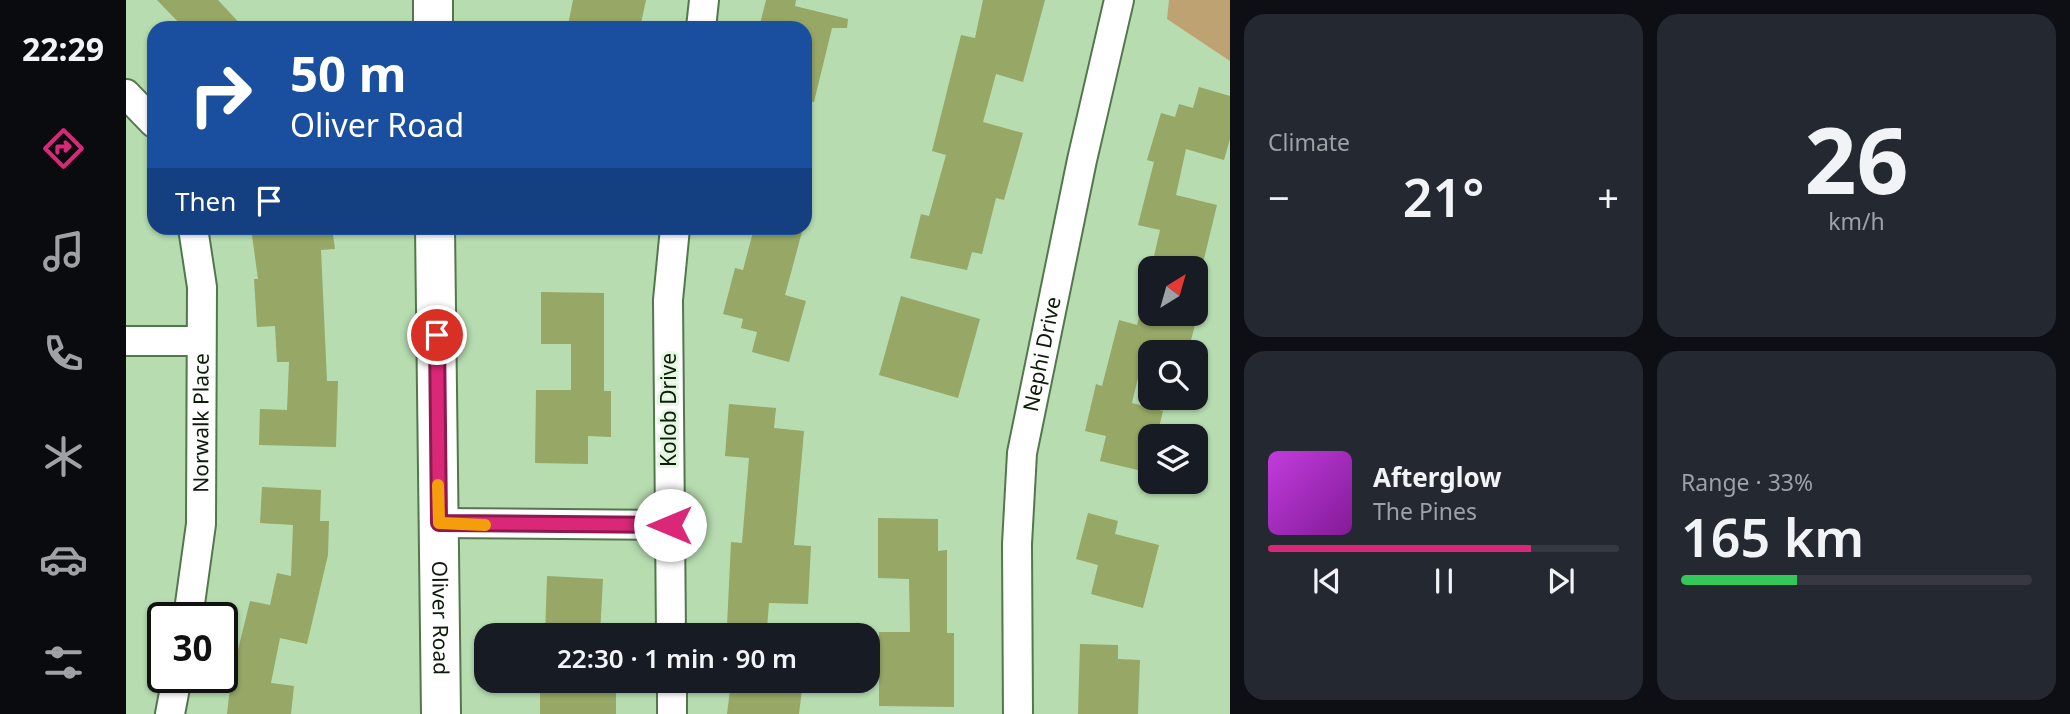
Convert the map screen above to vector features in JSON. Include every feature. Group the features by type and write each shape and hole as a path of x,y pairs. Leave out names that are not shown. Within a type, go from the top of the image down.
{"street":[{"path":"433,0 433,21"},
{"path":"702,21 704,0"},
{"name":"Nephi Drive","path":"1018,714 1017,544 1022,453 1076,188 1119,0"},
{"path":"126,94 147,116"},
{"name":"Norwalk Place","path":"190,602 201,524 202,287 194,235"},
{"name":"Oliver Road","path":"435,235 441,714"},
{"name":"Kolob Drive","path":"671,623 668,300 675,235"},
{"path":"126,341 201,341"},
{"path":"439,523 670,525"},
{"path":"170,714 174,693"},
{"path":"672,693 672,714"}],"shaded area":[{"path":"1169,0 1230,0 1230,61 1167,19"}],"building":[{"path":"157,0 218,0 238,21 177,21"},
{"path":"573,0 646,0 642,21 569,21"},
{"path":"766,0 796,0 795,6 848,19 847,28 832,28 814,102 812,21 761,21"},
{"path":"983,0 1045,0 1023,82 996,74 983,122 1023,133 1004,200 996,198 982,254 972,252 967,270 910,258 921,214 929,216 946,155 932,151 961,35 975,38"},
{"path":"1199,87 1230,96 1230,139 1224,160 1186,149 1176,195 1217,205 1205,256 1154,256 1160,230 1138,225 1154,162 1147,160 1161,113 1175,117 1179,104 1193,108"},
{"path":"252,235 333,235 335,249 321,250 327,381 338,381 336,447 259,445 260,409 287,410 289,362 277,362 275,326 257,327 254,279 258,279"},
{"path":"752,235 801,235 785,295 806,301 789,362 752,352 757,332 741,328 743,319 723,314 735,268 743,270"},
{"path":"541,292 604,293 604,391 611,391 611,437 588,436 588,464 535,463 536,390 571,390 571,344 541,344"},
{"path":"901,296 980,319 958,398 879,375"},
{"path":"1119,320 1137,325 1138,321 1138,326 1195,326 1191,340 1138,340 1138,378 1132,403 1138,405 1138,410 1163,411 1160,424 1138,424 1138,470 1100,461 1106,436 1085,431 1096,384 1102,386"},
{"path":"729,404 776,408 774,428 804,431 794,545 811,546 808,604 769,603 767,623 727,623 731,542 742,543 749,458 725,456"},
{"path":"262,487 321,490 320,521 329,521 328,555 307,644 280,638 271,683 294,686 291,714 227,714 229,693 238,693 238,650 250,601 270,605 277,573 291,576 293,525 260,523"},
{"path":"1088,513 1118,521 1115,534 1159,545 1143,608 1091,594 1098,565 1076,559"},
{"path":"878,518 938,519 938,551 947,550 947,633 954,633 954,707 879,706 880,632 910,632 909,579 878,578"},
{"path":"547,576 603,579 601,623 545,623"},
{"path":"1080,644 1118,645 1118,659 1140,660 1138,714 1078,714"},
{"path":"540,693 616,693 616,714 540,714"},
{"path":"730,693 802,693 799,714 727,714"}],"slow traffic":[{"path":"438,485 439,523 485,525"}],"route":[{"path":"437,335 439,523 670,525"}]}
